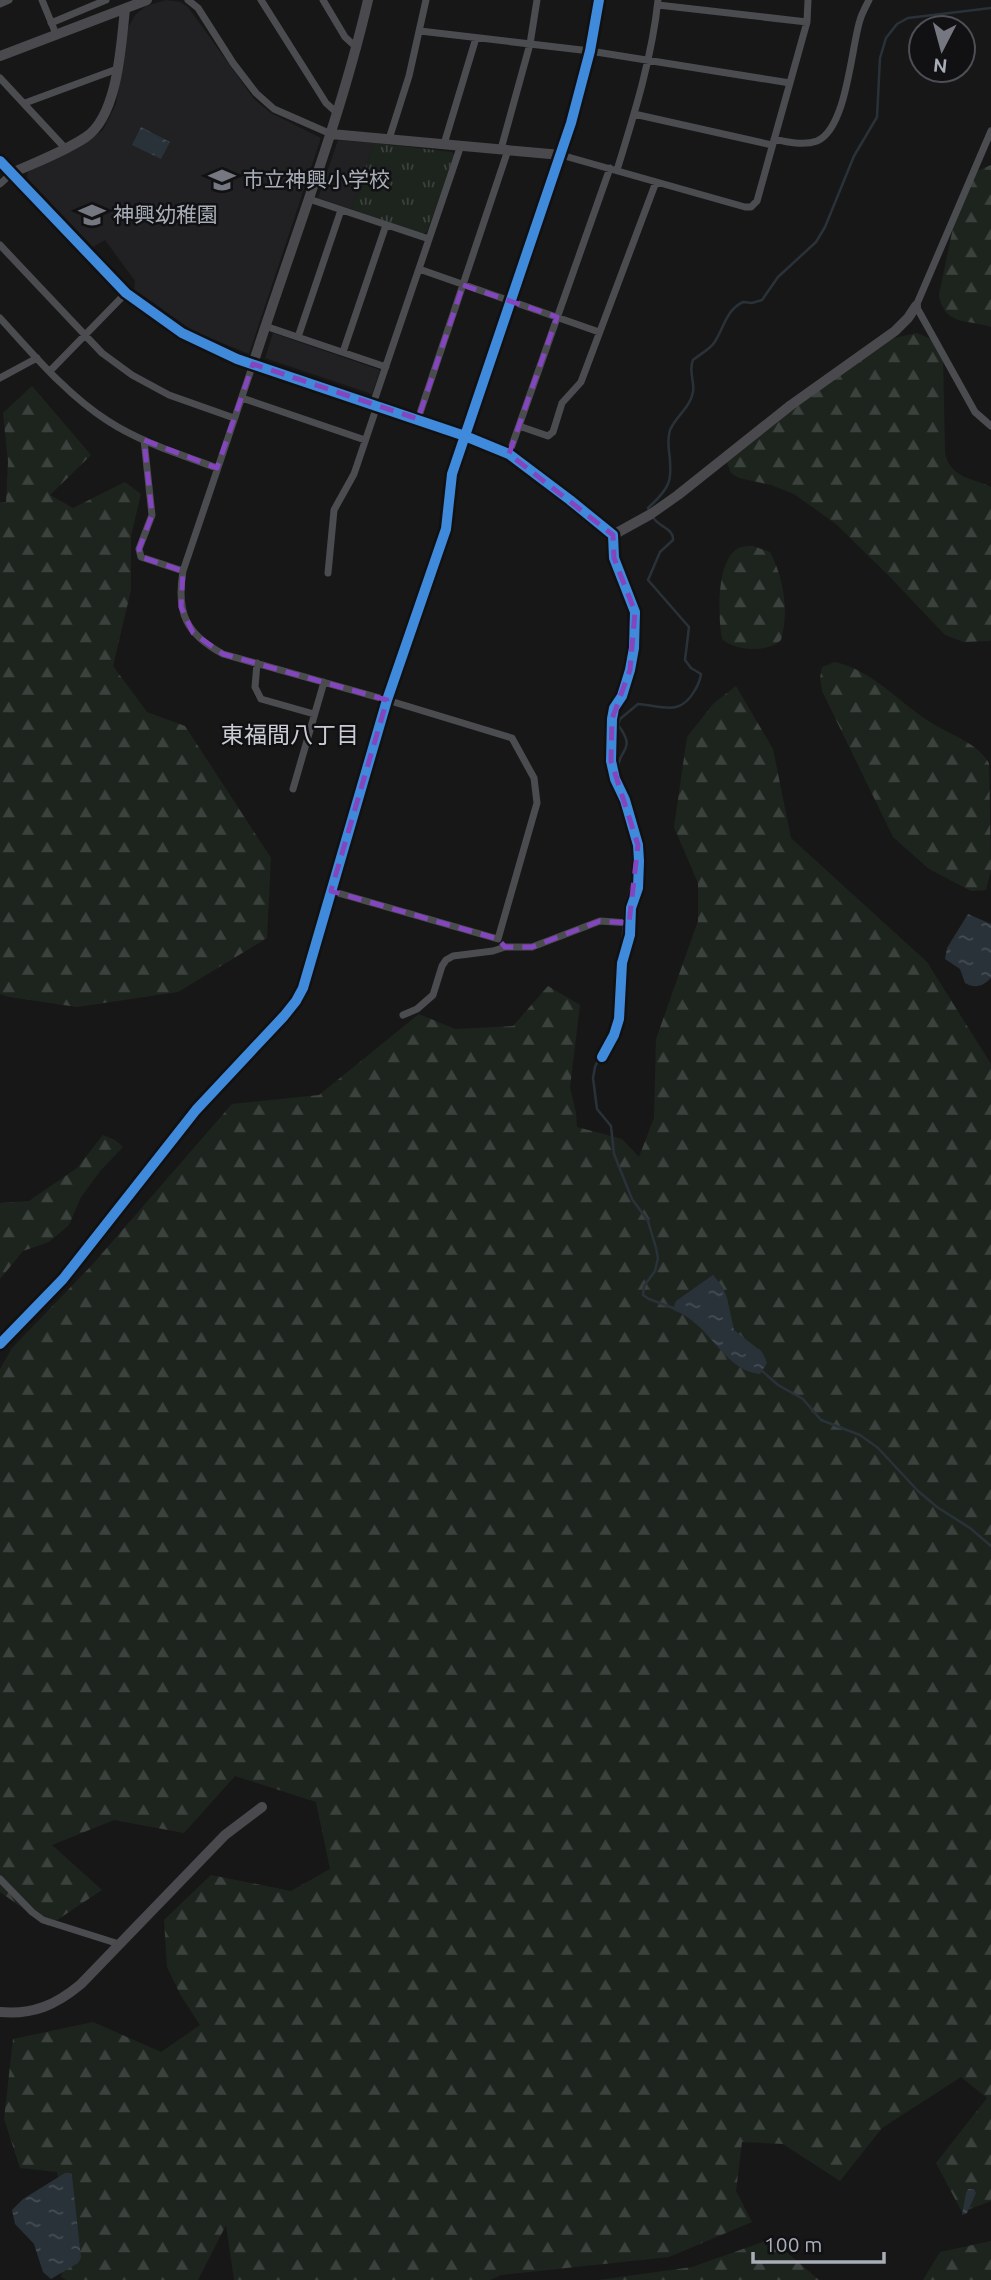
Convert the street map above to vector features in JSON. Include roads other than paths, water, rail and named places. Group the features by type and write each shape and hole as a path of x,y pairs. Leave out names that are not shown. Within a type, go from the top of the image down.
{"street":[{"path":"0,4 9,0"},
{"path":"42,0 56,34"},
{"path":"51,23 106,0"},
{"path":"0,56 147,0"},
{"path":"188,0 198,8 248,83 274,109 331,134 561,155 745,207 751,207 757,201 807,22 808,0"},
{"path":"261,0 326,103 337,113"},
{"path":"323,0 345,37 357,48"},
{"path":"368,0 357,48 331,134 183,571 181,607 193,633 223,654 512,738 534,778 537,803 498,939"},
{"path":"389,139 409,76 426,0"},
{"path":"418,419 505,150 530,44 537,0"},
{"path":"0,1344 63,1279 196,1110 296,1001 303,988 387,700 441,545 448,518 452,474 561,155 590,51 599,0"},
{"path":"634,114 773,142 811,142 825,136 841,109 860,18 869,0"},
{"path":"509,454 557,317 634,114 648,59 658,2 807,22"},
{"path":"0,184 12,173 88,136 103,119 113,92 125,9"},
{"path":"420,31 648,59 790,83"},
{"path":"444,144 475,38"},
{"path":"25,103 117,69"},
{"path":"0,78 65,148"},
{"path":"613,535 678,495 791,405 895,331 908,318 916,306 991,131"},
{"path":"328,573 334,510 354,474 386,367 461,145"},
{"path":"0,161 126,293 182,333 253,364 418,419 509,454 613,535 614,558 635,612 634,648 622,696 614,708 611,761 638,845 638,888 631,908 630,935 622,963 619,1019 602,1057"},
{"path":"519,426 548,436 553,432 562,403 581,382 656,182"},
{"path":"309,199 429,239"},
{"path":"298,337 341,210"},
{"path":"343,352 386,225"},
{"path":"0,245 102,353 132,375 169,394 234,418"},
{"path":"419,269 599,332"},
{"path":"50,371 126,293"},
{"path":"916,306 975,412 991,426"},
{"path":"0,318 76,397 108,421 144,440 217,468"},
{"path":"265,326 386,367"},
{"path":"0,378 37,358"},
{"path":"242,398 365,440"},
{"path":"144,440 152,515 139,549 141,557 183,571"},
{"path":"257,663 255,687 261,699 314,714"},
{"path":"293,789 324,682"},
{"path":"331,891 498,939 505,947"},
{"path":"403,1015 424,1004 433,995 442,966 453,956 505,947 532,947 600,921 629,923"},
{"path":"0,2012 27,2013 65,1998 225,1835 262,1807"},
{"path":"0,1879 43,1920 119,1944"}],"water":[{"path":"141,127 170,142 161,159 132,145"},
{"path":"968,914 991,924 991,978 979,986 965,983 960,969 945,959 947,948"},
{"path":"713,1275 727,1298 734,1330 762,1352 767,1363 760,1374 747,1371 736,1364 697,1325 673,1310 676,1301"},
{"path":"65,2173 71,2173 72,2176 81,2258 78,2263 51,2279 43,2272 34,2244 15,2224 12,2210 23,2199"},
{"path":"968,2189 974,2189 976,2193 967,2213 962,2215 966,2193"}],"waterway":[{"path":"650,511 648,508 661,495 670,477 669,433 691,398 693,360 714,343 737,305 762,300 778,277 816,242 825,227 854,156 877,117 880,58 886,38 897,24 908,18 991,8"},
{"path":"637,829 634,812 618,770 627,745 618,725 620,719 638,704 663,708 683,704 695,690 701,674 685,660 689,627 648,580 660,552 673,540 671,533 653,517"},
{"path":"633,852 633,881 625,907 622,946 616,969 614,1017 593,1078 597,1109 611,1126 614,1154 632,1199 648,1221 656,1248 658,1258 655,1271 644,1286 643,1295 676,1309"},
{"path":"761,1370 778,1385 803,1399 821,1420 860,1435 878,1448 918,1491 991,1546"}],"place":[{"name":"市立神興小学校","path":"222,180"},
{"name":"神興幼稚園","path":"92,215"}],"district":[{"name":"東福間八丁目","path":"290,735"}]}
